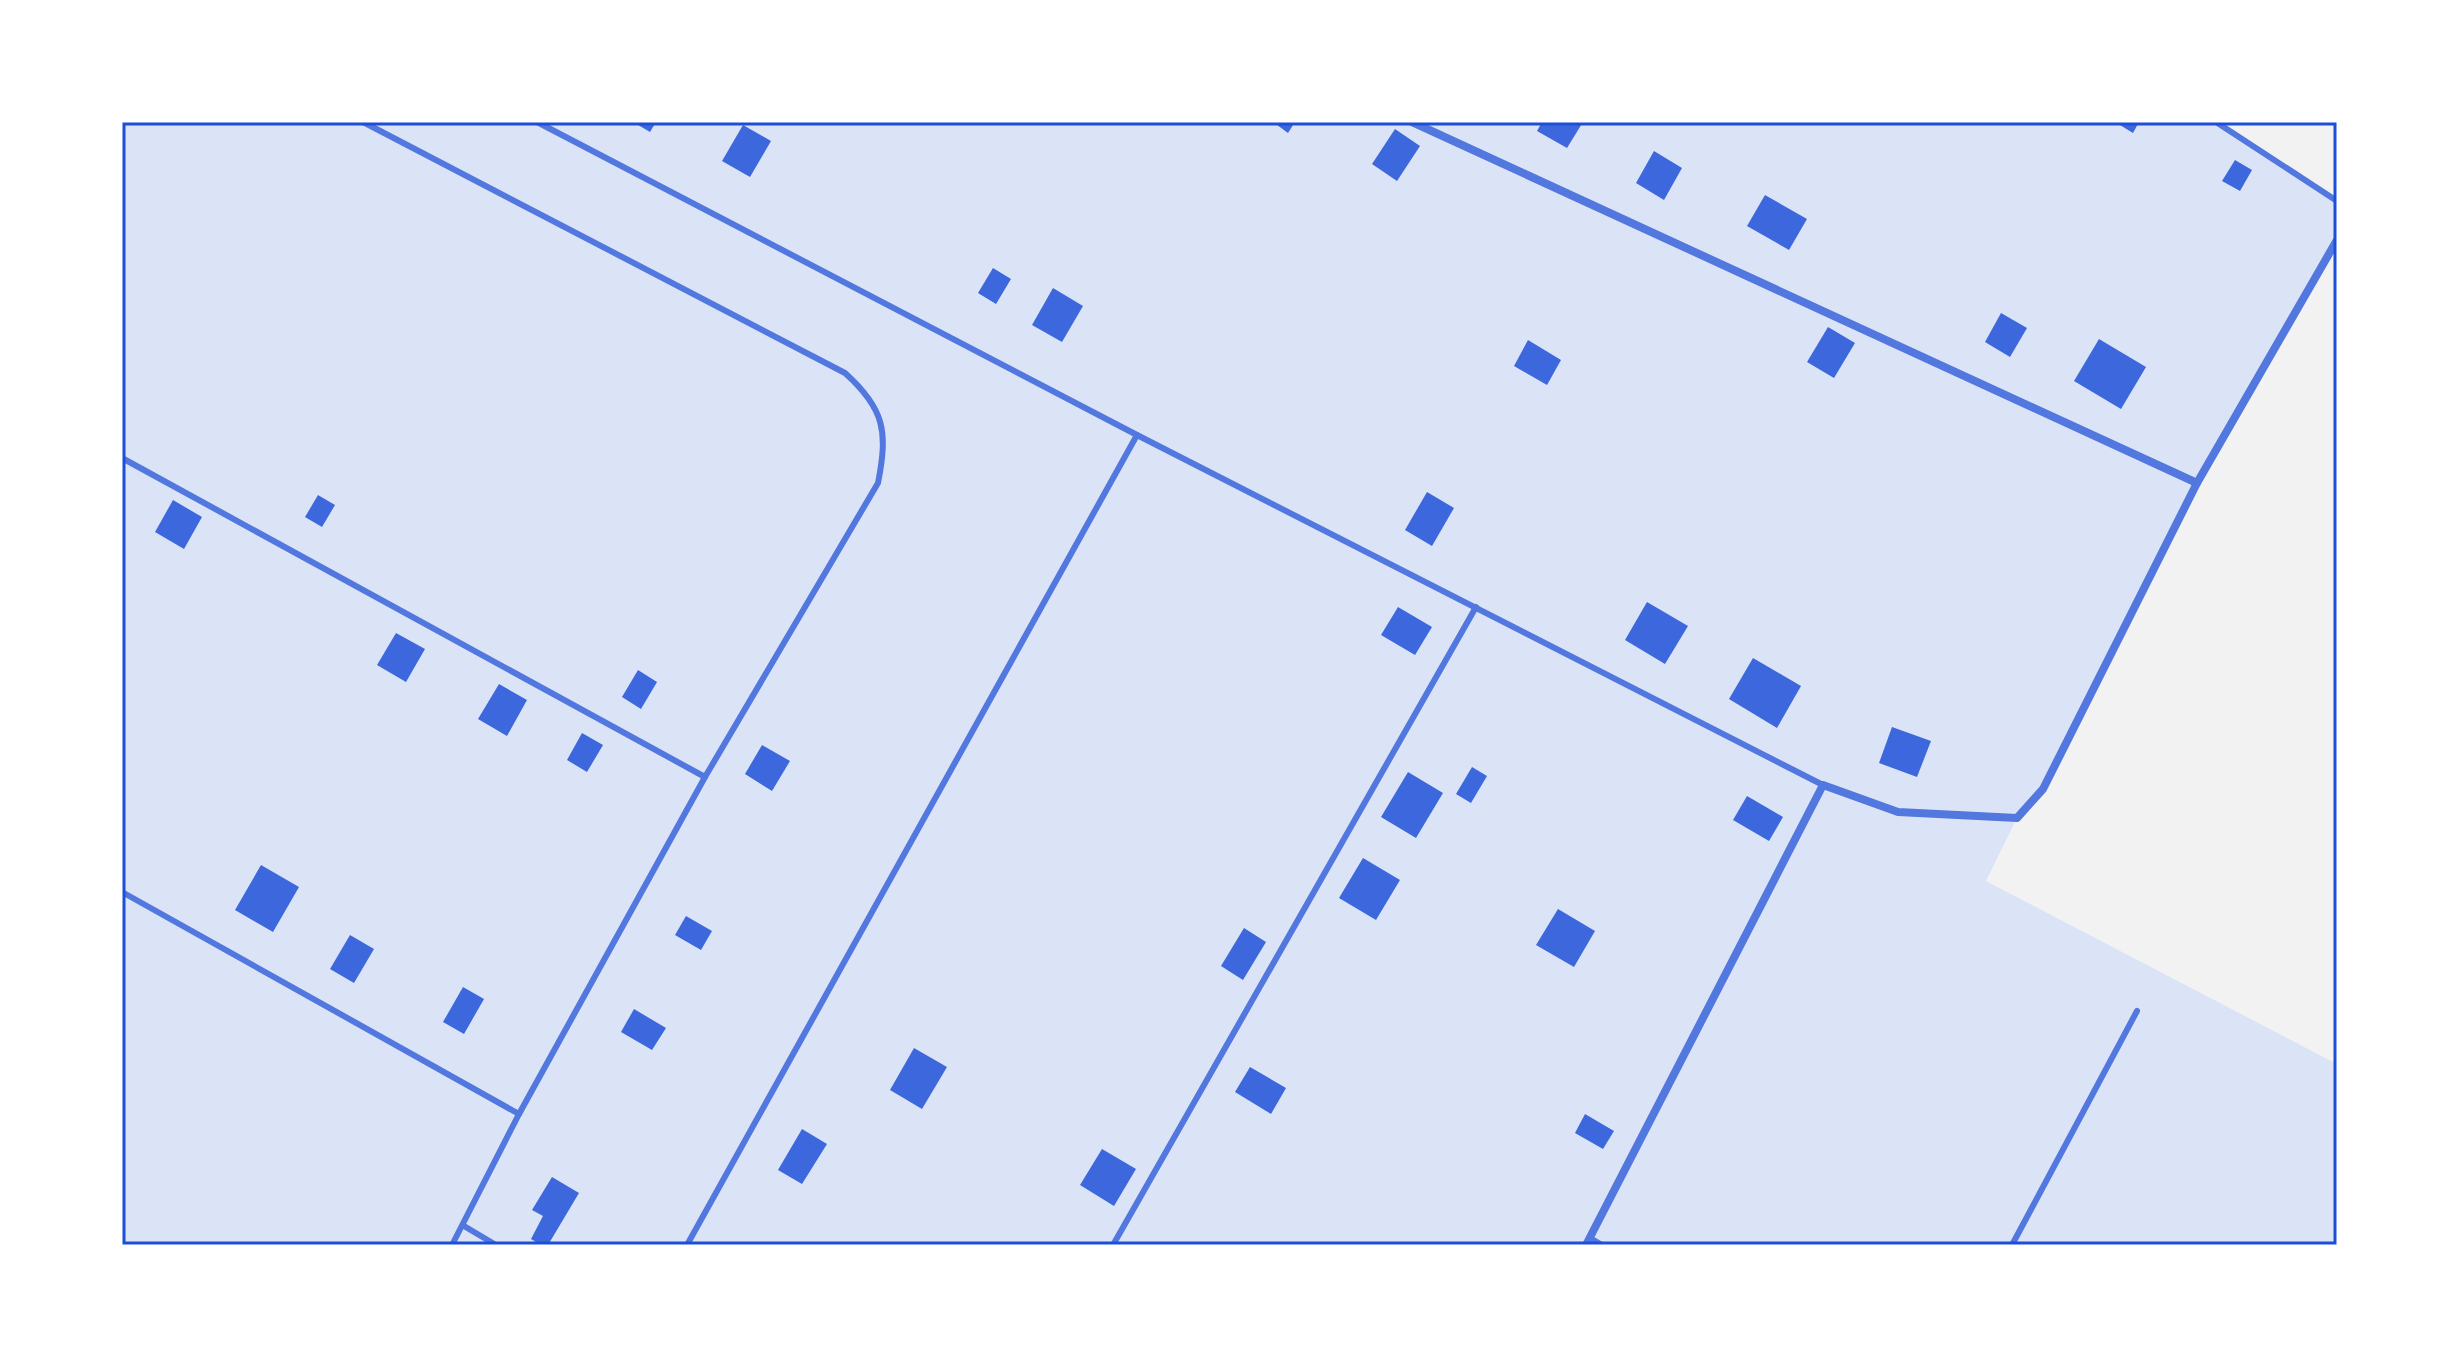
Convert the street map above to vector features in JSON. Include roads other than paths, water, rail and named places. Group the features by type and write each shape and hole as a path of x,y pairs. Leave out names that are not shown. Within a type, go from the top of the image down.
{"street":[{"path":"1412,122 2197,483"},
{"path":"1588,1241 1823,785 1898,812 2017,818 2043,789 2197,483 2337,240"}],"lane":[{"path":"363,122 845,373 867,393 880,421 885,448 878,483 705,777 519,1114 452,1245"},
{"path":"537,122 1137,435 1823,785"},
{"path":"2216,122 2337,201"},
{"path":"687,1245 1137,435"},
{"path":"122,458 705,777"},
{"path":"1113,1245 1476,607"},
{"path":"122,892 519,1114"},
{"path":"2012,1245 2137,1011"},
{"path":"464,1226 496,1245"},
{"path":"1588,1241 1602,1245"}]}
